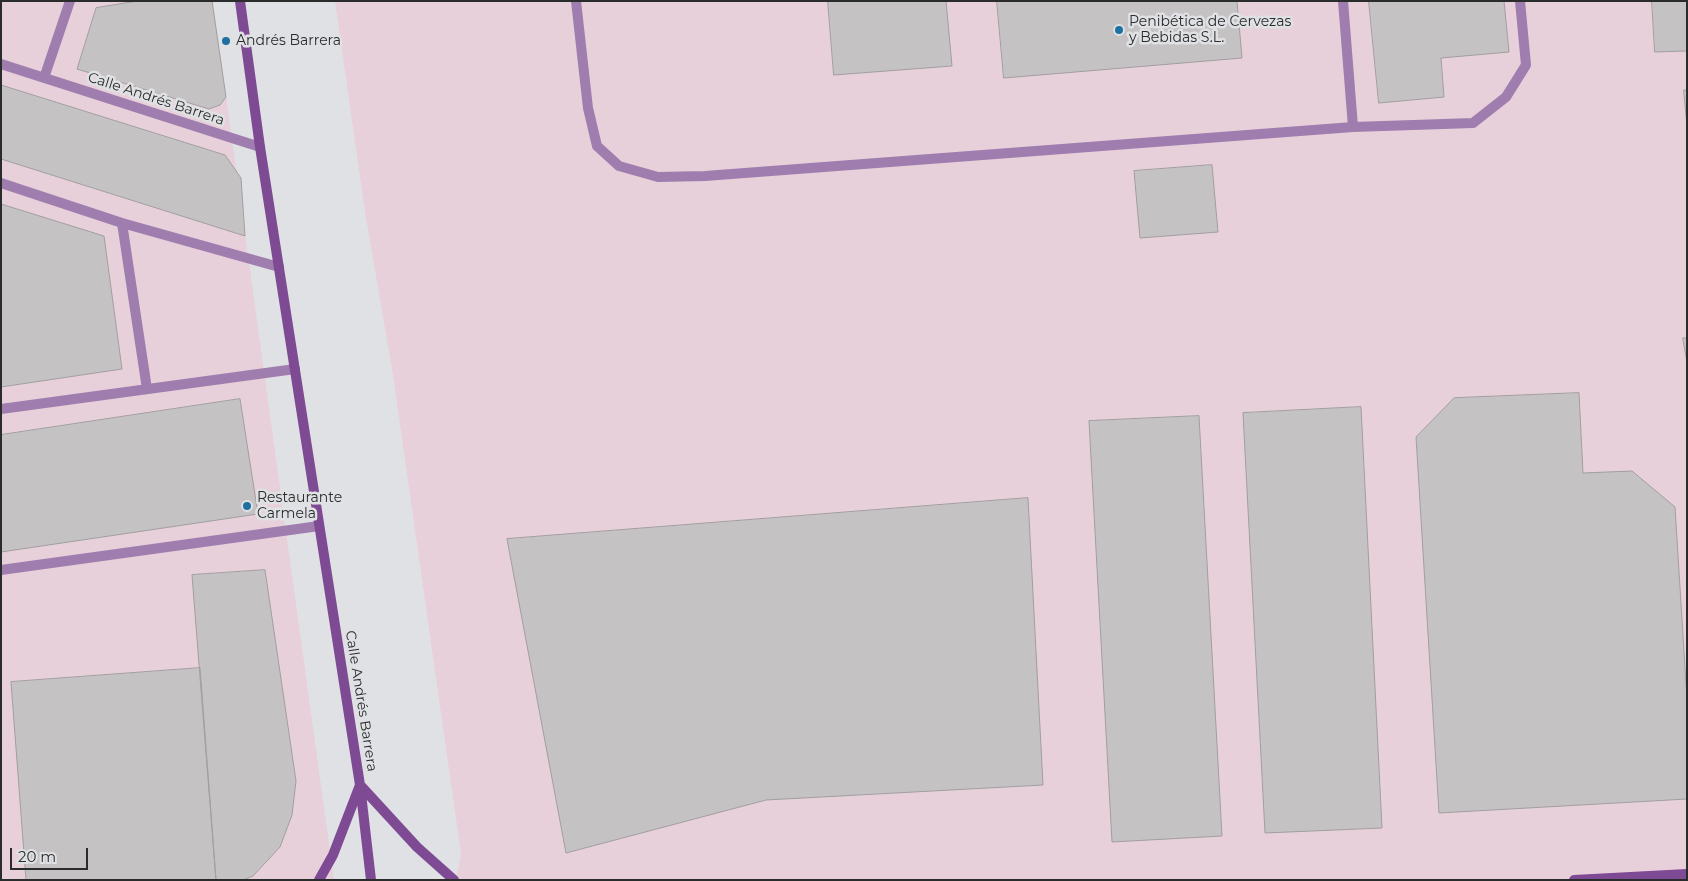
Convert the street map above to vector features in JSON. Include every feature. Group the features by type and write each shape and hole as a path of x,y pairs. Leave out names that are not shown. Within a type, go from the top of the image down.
{"street":[{"path":"44,78 70,1"},
{"name":"Calle Andrés Barrera","path":"240,1 260,147 360,785 371,880"},
{"path":"576,1 588,108 598,146 619,166 658,177 705,176 1353,127 1473,123 1506,97 1526,65 1520,1"},
{"path":"1343,1 1353,127"},
{"name":"Calle Andrés Barrera","path":"1,64 260,147"},
{"path":"1,183 122,223 279,267"},
{"path":"122,223 147,390"},
{"path":"1,409 295,369"},
{"path":"1,570 320,526"},
{"path":"319,880 333,855 360,785 416,847 454,880"},
{"path":"1574,880 1687,874"}],"shaded area":[{"path":"1,1 213,1 334,880 1,880"},
{"path":"335,1 1687,1 1687,880 456,880 461,854 393,375 365,212"}],"building":[{"path":"138,1 212,1 226,97 220,105 209,109 77,69 96,8"},
{"path":"828,1 946,1 952,66 834,75"},
{"name":"Penibética de Cervezas y Bebidas S.L.","path":"997,1 1237,1 1242,58 1004,78"},
{"path":"1369,1 1504,1 1509,52 1441,58 1444,97 1379,103"},
{"path":"1652,1 1687,1 1687,51 1655,52"},
{"path":"1,85 225,155 241,178 245,236 1,159"},
{"path":"1684,90 1687,90 1687,126"},
{"path":"1212,165 1218,232 1140,238 1134,171"},
{"path":"1,204 104,236 122,369 1,387"},
{"path":"1683,338 1687,338 1687,362"},
{"path":"1579,393 1583,473 1632,471 1675,507 1687,700 1687,799 1439,813 1416,437 1454,398"},
{"path":"240,399 258,514 1,552 1,435"},
{"path":"1361,407 1382,828 1265,833 1243,413"},
{"path":"1199,416 1222,836 1112,842 1089,421"},
{"path":"1028,498 1043,785 766,800 566,853 507,539"},
{"path":"265,570 296,781 292,815 280,847 253,876 243,880 216,880 192,575"},
{"path":"200,668 216,880 26,880 11,682"}],"place":[{"name":"Penibética de Cervezas y Bebidas S.L.","path":"1119,30"},
{"name":"Andrés Barrera","path":"226,41"},
{"name":"Restaurante Carmela","path":"247,506"}]}
